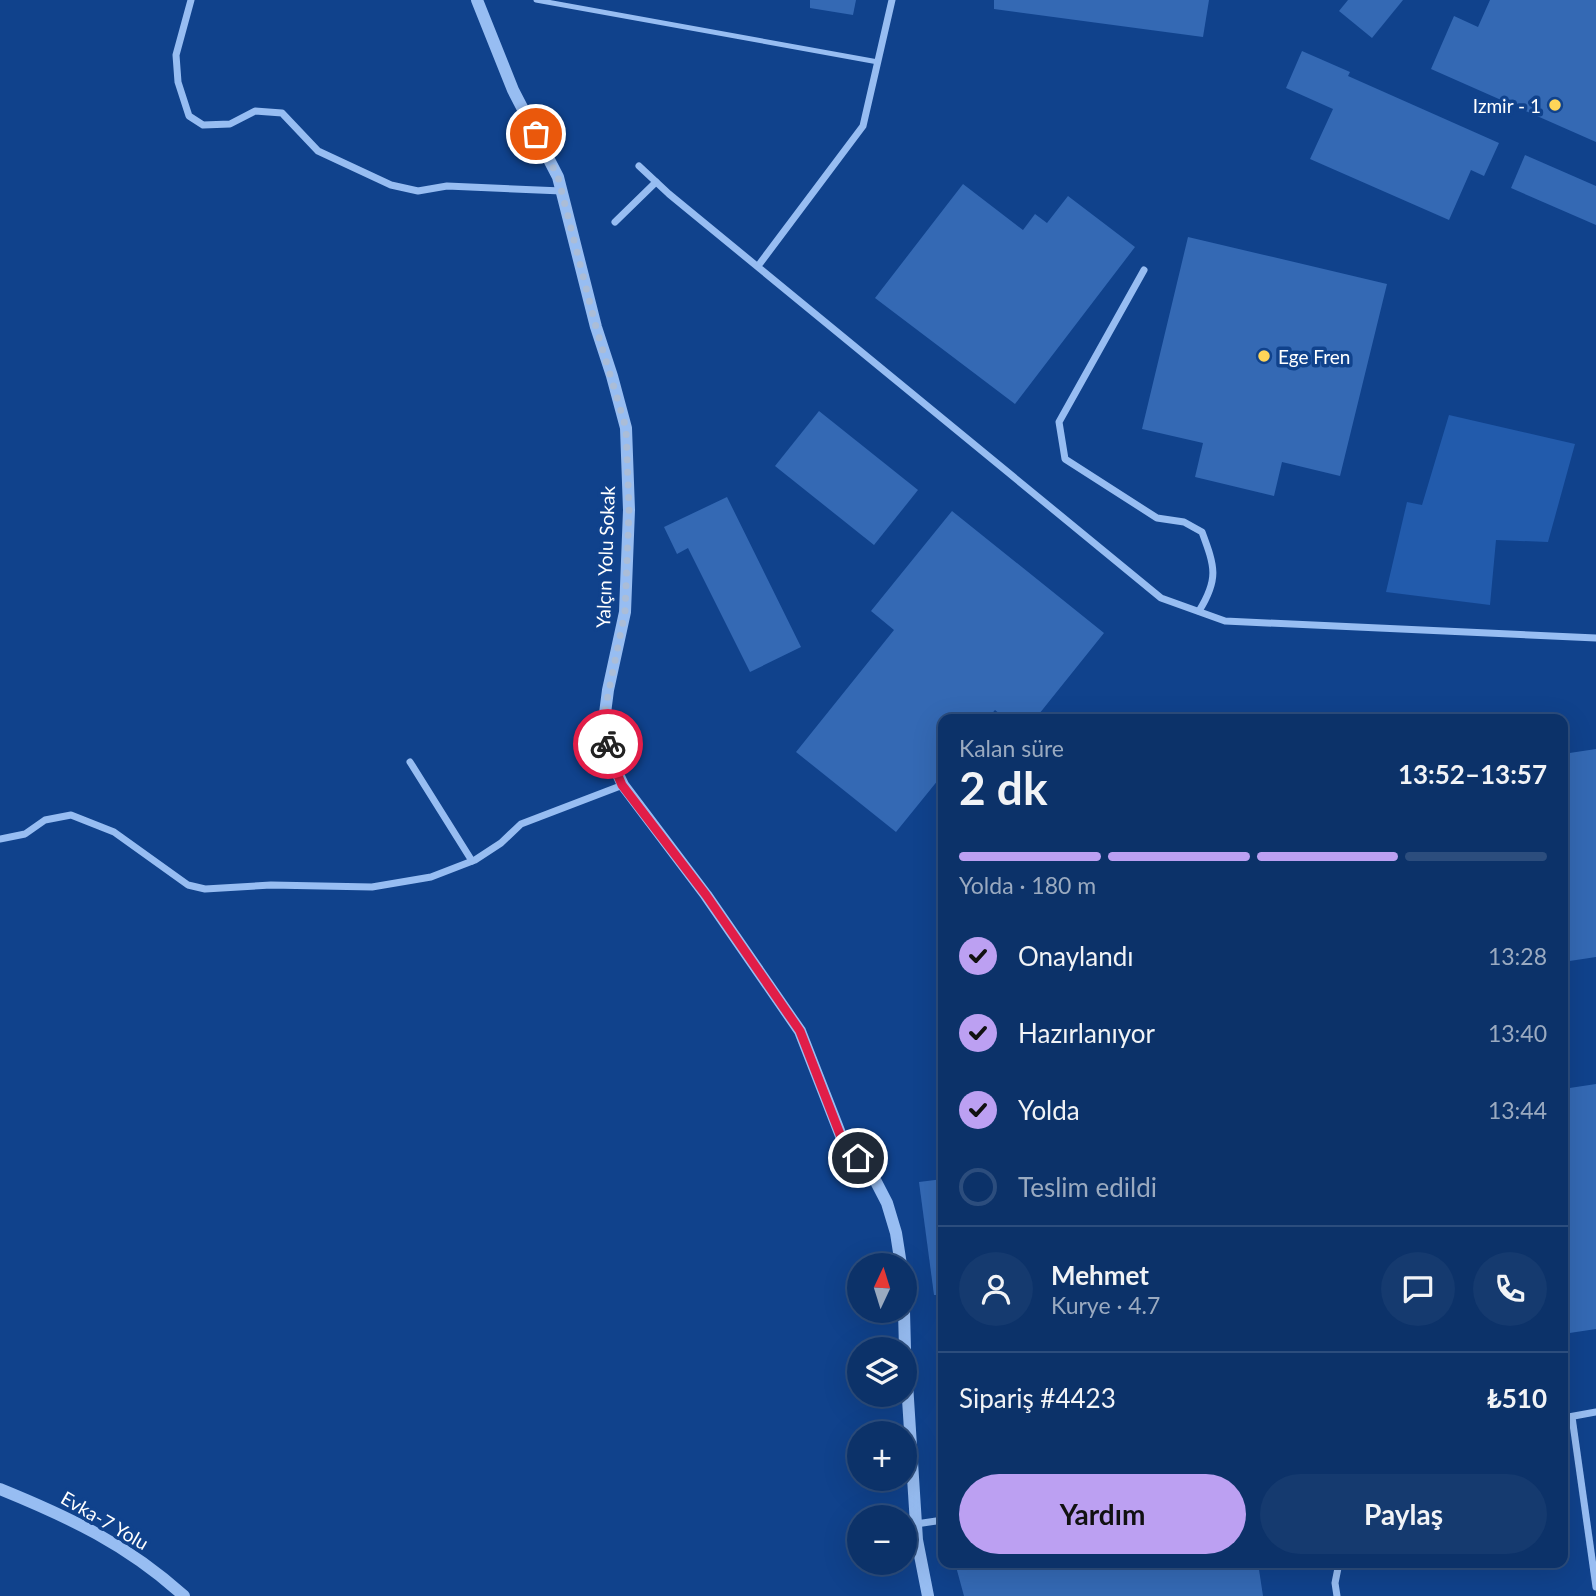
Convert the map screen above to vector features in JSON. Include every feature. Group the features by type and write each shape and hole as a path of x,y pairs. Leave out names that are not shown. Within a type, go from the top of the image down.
{"street":[{"path":"191,0 176,55 178,82 189,116 203,125 230,124 256,111 282,113 318,151 391,185 418,191 447,186 562,191"},
{"name":"Yalçın Yolu Sokak","path":"477,0 513,90 558,177 596,327 626,428 629,510 625,612 604,721 610,757 622,785 706,895 800,1031 843,1142 872,1174 887,1203 899,1253"},
{"path":"758,266 863,126 892,0"},
{"path":"639,166 1161,598 1225,621 1596,638"},
{"path":"615,222 656,182"},
{"path":"1144,270 1059,422 1065,459 1157,518 1184,522 1202,533 1214,571 1212,591 1199,611"},
{"path":"410,762 472,861"},
{"path":"0,839 24,834 45,820 71,816 114,832 188,885 205,889 271,886 372,887 430,877 472,861 501,843 521,824 622,785"},
{"path":"909,1407 915,1505"},
{"path":"1568,1417 1596,1412"},
{"path":"1572,1417 1596,1587"},
{"name":"Evka-7 Yolu","path":"0,1489 65,1516 96,1533 152,1569 184,1596"},
{"path":"917,1524 938,1521"},
{"path":"917,1530 928,1596"},
{"path":"1337,1596 1335,1583 1338,1568"}],"lane":[{"path":"536,0 878,62"}],"shaded area":[{"path":"1449,415 1575,444 1548,542 1496,540 1490,605 1386,592 1407,502 1422,505"}],"building":[{"path":"810,0 856,0 853,15 810,8"},
{"path":"994,0 1209,0 1203,37 994,9"},
{"path":"1348,0 1403,0 1372,38 1339,11"},
{"name":"Izmir - 1","path":"1490,0 1596,0 1596,142 1431,69 1454,16 1478,27"},
{"path":"1302,51 1350,72 1348,76 1499,143 1484,176 1471,170 1449,220 1310,159 1333,109 1286,88"},
{"path":"1525,155 1596,186 1596,225 1511,188"},
{"path":"963,184 1023,230 1035,214 1047,223 1068,196 1135,247 1015,404 875,298"},
{"name":"Ege Fren","path":"1188,237 1387,284 1340,476 1282,462 1274,496 1195,477 1203,443 1142,429"},
{"path":"819,411 918,490 874,545 775,466"},
{"path":"727,497 801,647 750,672 688,548 677,554 664,527"},
{"path":"952,511 1104,633 1039,714 1000,714 995,710 991,714 938,714 938,780 896,832 796,752 894,630 871,611"},
{"path":"1596,749 1596,957 1568,961 1568,753"},
{"path":"1596,1084 1596,1329 1568,1333 1568,1088"},
{"path":"938,1180 938,1295 934,1295 919,1182"},
{"path":"956,1568 1259,1568 1263,1596 964,1596"}],"way so far":[{"path":"536,134 558,177 596,327 626,428 629,510 625,612 606,705 604,721 608,744"}],"place":[{"name":"Izmir - 1","path":"1555,105"},
{"name":"Ege Fren","path":"1264,356"}],"route":[{"path":"608,744 610,757 622,785 706,895 800,1031 843,1142 858,1158"}]}
